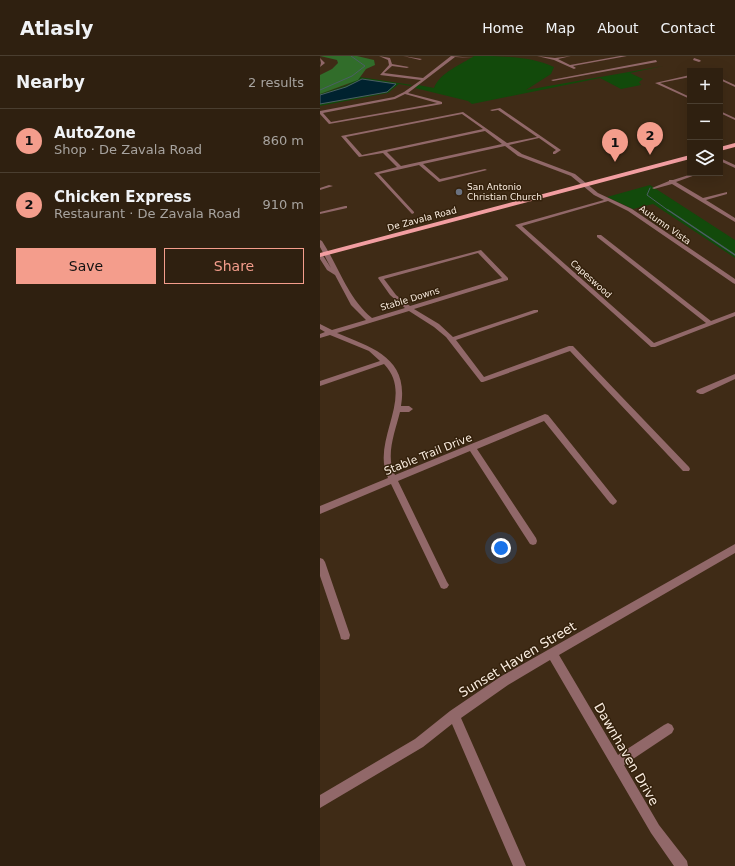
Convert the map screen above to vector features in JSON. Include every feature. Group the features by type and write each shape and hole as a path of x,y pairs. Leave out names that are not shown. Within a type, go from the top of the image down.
{"main road":[{"path":"723,148 735,145"},
{"name":"De Zavala Road","path":"322,254 687,158"}],"street":[{"path":"381,56 388,58 395,57"},
{"path":"405,56 420,59"},
{"path":"320,112 389,100 405,93 455,56 472,58"},
{"path":"539,56 555,59 586,74"},
{"path":"555,59 569,56"},
{"path":"570,66 625,56"},
{"path":"388,58 391,65"},
{"path":"553,80 656,60 651,58"},
{"path":"320,59 323,63 320,66"},
{"path":"694,59 699,61"},
{"path":"407,67 391,65 381,74 424,79"},
{"path":"687,77 657,83 687,97"},
{"path":"723,80 735,86"},
{"path":"320,112 330,123 441,103 405,93"},
{"path":"492,110 500,110 559,150 554,153"},
{"name":"Autumn Vista","path":"384,151 361,156 343,136 463,113 524,157 566,174 567,177 578,185 584,185 608,200 636,214 735,282"},
{"path":"723,113 735,119"},
{"path":"384,151 486,130"},
{"path":"441,134 446,138"},
{"path":"412,213 376,173 540,137"},
{"path":"400,142 404,147"},
{"path":"384,151 400,168"},
{"path":"723,160 733,165"},
{"path":"420,163 439,181 485,170"},
{"path":"723,167 733,165"},
{"path":"654,188 688,176"},
{"path":"671,181 735,220"},
{"path":"320,189 330,186"},
{"path":"702,200 725,193"},
{"name":"Capeswood","path":"608,200 518,225 653,346 710,324"},
{"path":"320,213 345,207"},
{"path":"599,236 710,324 735,314"},
{"path":"320,242 322,254 329,269 336,274 356,308 370,320"},
{"name":"Stable Downs","path":"320,336 506,279 479,251 381,278 394,297 410,308"},
{"path":"410,308 441,329 452,339 483,380 571,348 686,469"},
{"path":"452,339 536,311"},
{"path":"320,326 365,346 386,361 398,382 400,390 399,409 388,441 386,455 388,469 392,480 444,584"},
{"path":"320,384 386,361"},
{"path":"700,392 735,376"},
{"path":"399,409 409,409"},
{"name":"Stable Trail Drive","path":"320,510 545,417 613,501"},
{"path":"383,428 393,429"},
{"path":"472,448 533,541"},
{"name":"Sunset Haven Street","path":"320,802 419,744 454,716 504,681 735,548"},
{"path":"320,562 345,634"},
{"name":"Dawnhaven Drive","path":"552,654 658,834 682,866"},
{"path":"454,716 516,864"},
{"path":"616,763 668,729"}],"green space":[{"path":"320,56 357,56 374,60 375,65 366,69 358,80 320,94 320,75 332,69 338,63 337,60"},
{"path":"474,56 525,59 545,63 554,67 551,74 526,90 663,66 630,73 643,79 639,82 641,85 621,89 600,78 472,104 468,101 415,88 418,85 434,88 441,78 451,69"},
{"path":"360,77 412,85 399,84 388,93 320,106 320,94 347,85"},
{"path":"650,185 735,240 735,258 653,204 633,209 607,197"}],"water":[{"path":"362,79 396,84 387,92 320,104 320,95 346,87"}],"waterway":[{"path":"320,90 352,76 365,66 351,56"},
{"path":"650,188 647,195 669,211"},
{"path":"668,210 735,255"}],"place":[{"name":"Chicken Express","path":"650,155"},
{"name":"AutoZone","path":"615,162"},
{"name":"San Antonio Christian Church","path":"459,192"}]}
